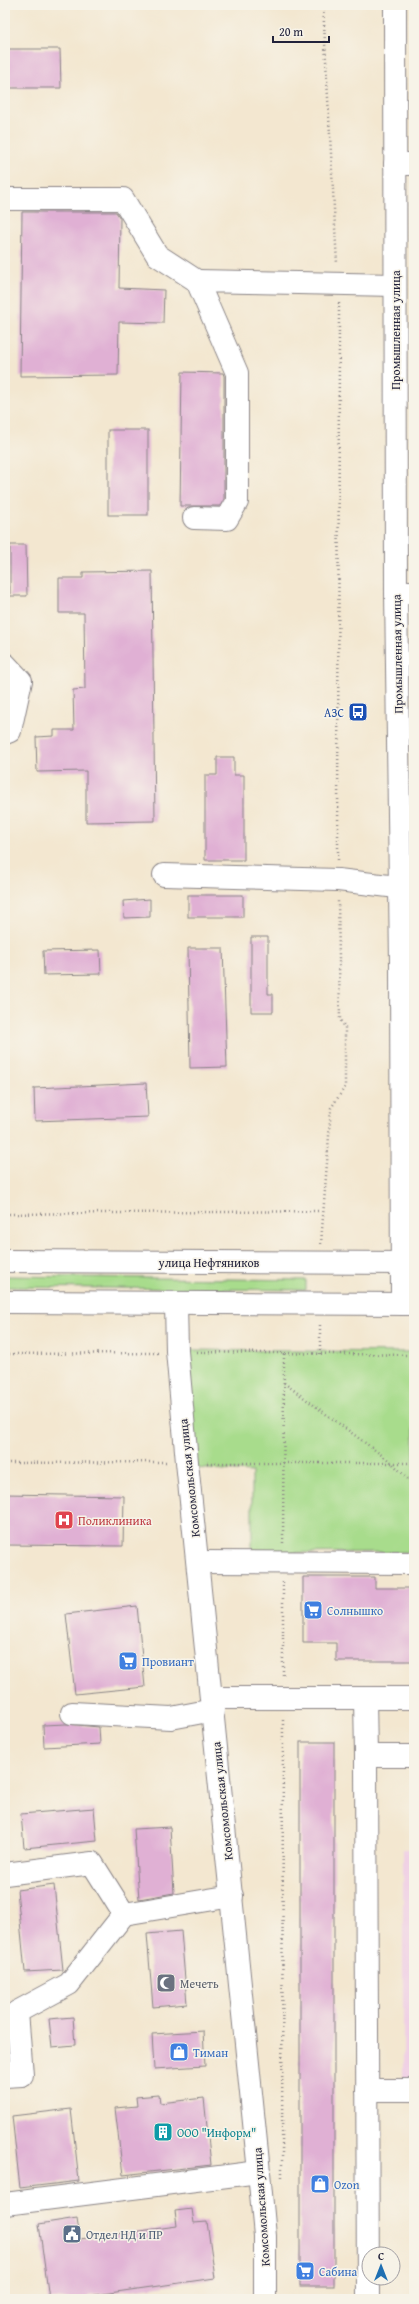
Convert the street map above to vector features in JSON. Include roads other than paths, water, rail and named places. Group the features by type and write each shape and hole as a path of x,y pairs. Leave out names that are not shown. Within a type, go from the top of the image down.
{"main road":[{"name":"Промышленная улица","path":"395,5 405,164 395,285 405,592 408,963 408,1304"},
{"path":"5,199 123,199 157,255 197,281 395,285"},
{"path":"194,518 227,519 237,502 237,373 197,281"},
{"path":"5,664 20,681 10,731 5,733"},
{"path":"164,874 338,880 407,889"},
{"name":"улица Нефтяников","path":"5,1261 408,1263"},
{"path":"5,1302 408,1304"},
{"name":"Комсомольская улица","path":"176,1303 177,1352 187,1462 213,1704 265,2236 265,2299"},
{"path":"198,1562 414,1563"},
{"path":"72,1713 171,1718 213,1704 283,1698 414,1698"},
{"path":"365,1698 368,2299"},
{"path":"366,1756 414,1756"},
{"path":"5,1874 92,1863 124,1914"},
{"path":"5,2076 22,2075 17,2012 69,1984 124,1914 232,1896"},
{"path":"367,2090 414,2090"},
{"path":"5,2204 259,2172"}],"place":[{"name":"АЗС","path":"358,712"},
{"name":"Поликлиника","path":"64,1520"},
{"name":"Солнышко","path":"313,1610"},
{"name":"Провиант","path":"128,1661"},
{"name":"Мечеть","path":"166,1983"},
{"name":"Тиман","path":"179,2052"},
{"name":"ООО \"Информ\"","path":"163,2132"},
{"name":"Ozon","path":"320,2184"},
{"name":"Отдел НД и ПР","path":"72,2234"},
{"name":"Сабина","path":"305,2271"}]}
